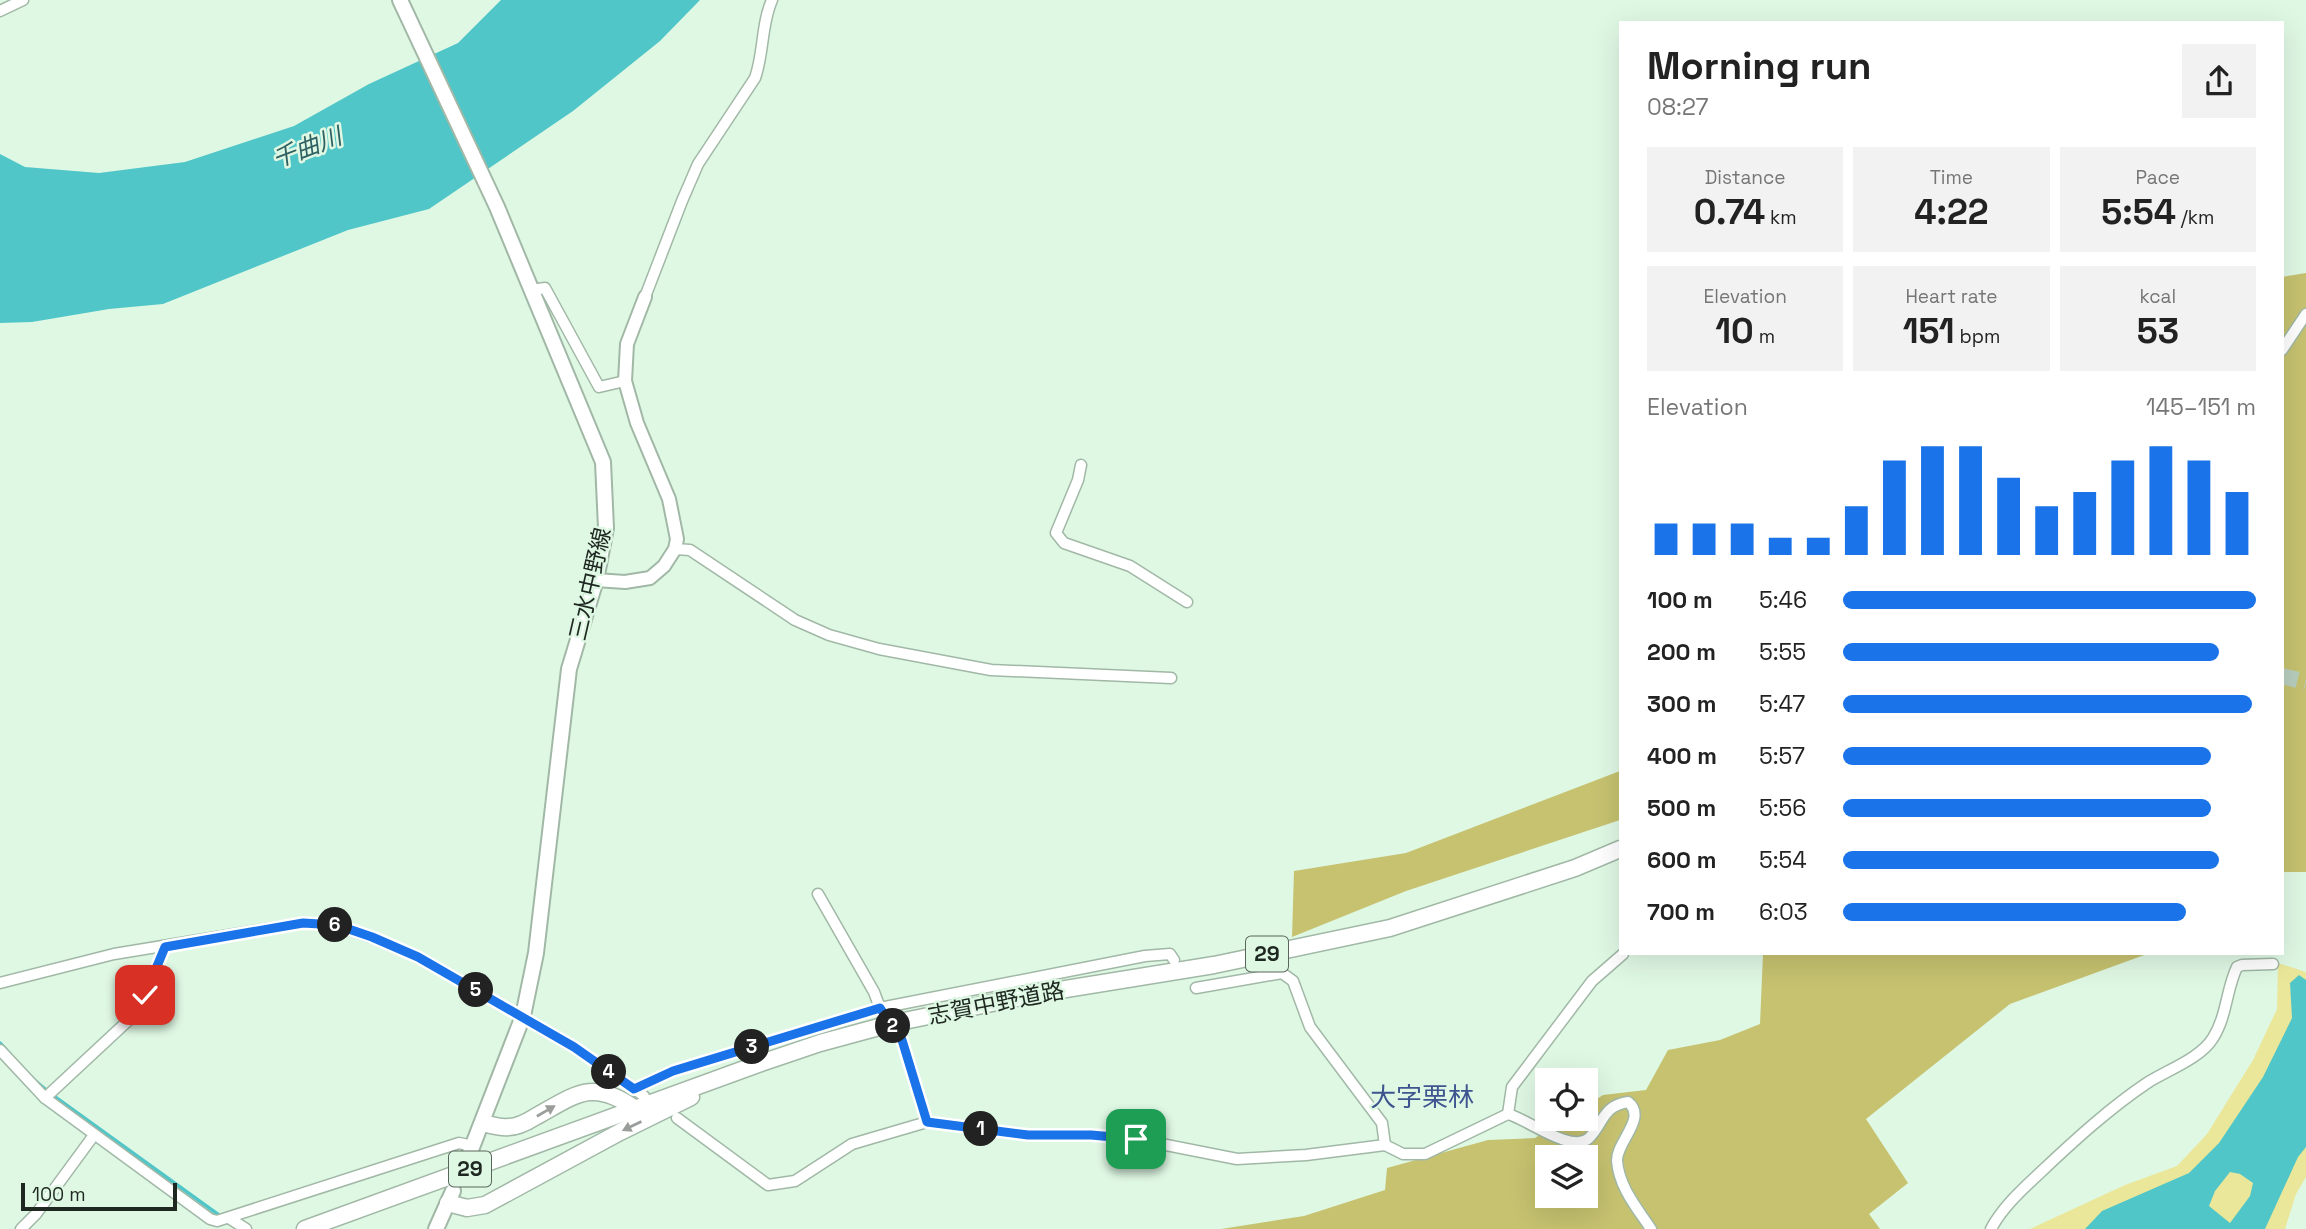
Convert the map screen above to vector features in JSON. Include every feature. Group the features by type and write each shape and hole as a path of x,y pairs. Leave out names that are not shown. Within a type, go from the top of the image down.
{"main road":[{"name":"三水中野線","path":"400,0 498,207 603,462 606,528 596,580 569,669 536,953 523,1016 471,1150"},
{"name":"志賀中野道路","path":"305,1229 639,1102 736,1073 820,1043 904,1021 1041,993 1214,965 1390,928 1576,868 1619,849"},
{"name":"29","path":"451,1197 467,1208 485,1205 736,1073"},
{"name":"29","path":"482,1122 498,1127 513,1127 529,1121 573,1095 588,1091 639,1102"},
{"path":"436,1229 451,1197"}],"street":[{"path":"0,11 23,0"},
{"path":"596,580 625,583 650,578 664,566 675,549 677,539 669,499 637,423 625,381 627,344 698,164 755,78 761,62 766,13 772,0"},
{"path":"532,290 545,288 599,387 625,381"},
{"path":"2284,347 2306,314"},
{"path":"1081,465 1056,533 1064,542 1129,566 1187,602"},
{"path":"675,549 690,551 795,620 830,635 879,649 991,670 1171,678"},
{"path":"818,894 874,992 880,1008 902,1040 927,1122"},
{"path":"0,983 114,954 303,923 337,925 418,957 523,1016 574,1047 634,1089 639,1102"},
{"path":"45,1098 132,1017 142,1002 165,947"},
{"path":"634,1089 673,1071 880,1008 1145,956 1170,954 1174,960"},
{"path":"1508,1114 1512,1087 1592,981 1622,955"},
{"path":"1991,1229 2021,1190 2109,1110 2193,1056 2212,1040 2224,1015 2230,982 2237,967 2273,964"},
{"path":"1196,988 1282,972 1293,981 1310,1027 1382,1123 1385,1145"},
{"path":"0,1050 45,1098 210,1219 227,1219 459,1143 471,1150"},
{"path":"1508,1114 1571,1143 1589,1138 1608,1110 1617,1104 1628,1102 1633,1107 1635,1116 1616,1158 1621,1183 1651,1229"},
{"path":"677,1118 768,1185 795,1181 852,1144 927,1122 1028,1135 1091,1135 1136,1139 1237,1159 1385,1145 1403,1154 1424,1154 1508,1114"},
{"path":"21,1229 36,1214 94,1135"},
{"path":"227,1219 246,1229"}],"shaded area":[{"path":"2306,273 2306,872 2284,872 2284,277"},
{"path":"1619,771 1619,820 1406,891 1292,937 1294,871 1406,853"},
{"path":"1763,955 2144,955 2010,1004 1866,1119 1908,1183 1869,1214 1880,1229 1221,1229 1304,1216 1385,1190 1387,1168 1488,1140 1535,1138 1546,1131 1598,1131 1598,1098 1603,1095 1646,1090 1668,1050 1720,1040 1760,1024"},
{"path":"2278,963 2306,972 2306,1177 2296,1194 2285,1229 2030,1229 2125,1185 2177,1166 2207,1134 2253,1060 2277,1009"}],"water":[{"name":"千曲川","path":"501,0 700,0 660,41 573,111 429,209 348,230 163,304 109,309 32,322 0,323 0,154 25,167 99,173 185,162 294,126 369,84 458,43"},
{"path":"2299,975 2306,980 2306,1147 2298,1157 2265,1229 2085,1229 2102,1211 2189,1173 2219,1143 2263,1077 2292,1018 2290,983","holes":["2230,1172 2240,1174 2253,1183 2250,1196 2230,1223 2209,1206 2215,1191"]}],"waterway":[{"path":"0,1043 10,1054"},
{"path":"32,1078 223,1218"}],"tunnel":[{"path":"2284,676 2306,682"}],"district":[{"name":"大字栗林","path":"1422,1097"}],"route":[{"path":"145,995 165,947 303,923 337,925 418,957 574,1047 634,1089 673,1071 880,1008 902,1040 927,1122 1028,1135 1091,1135 1136,1139"}]}
